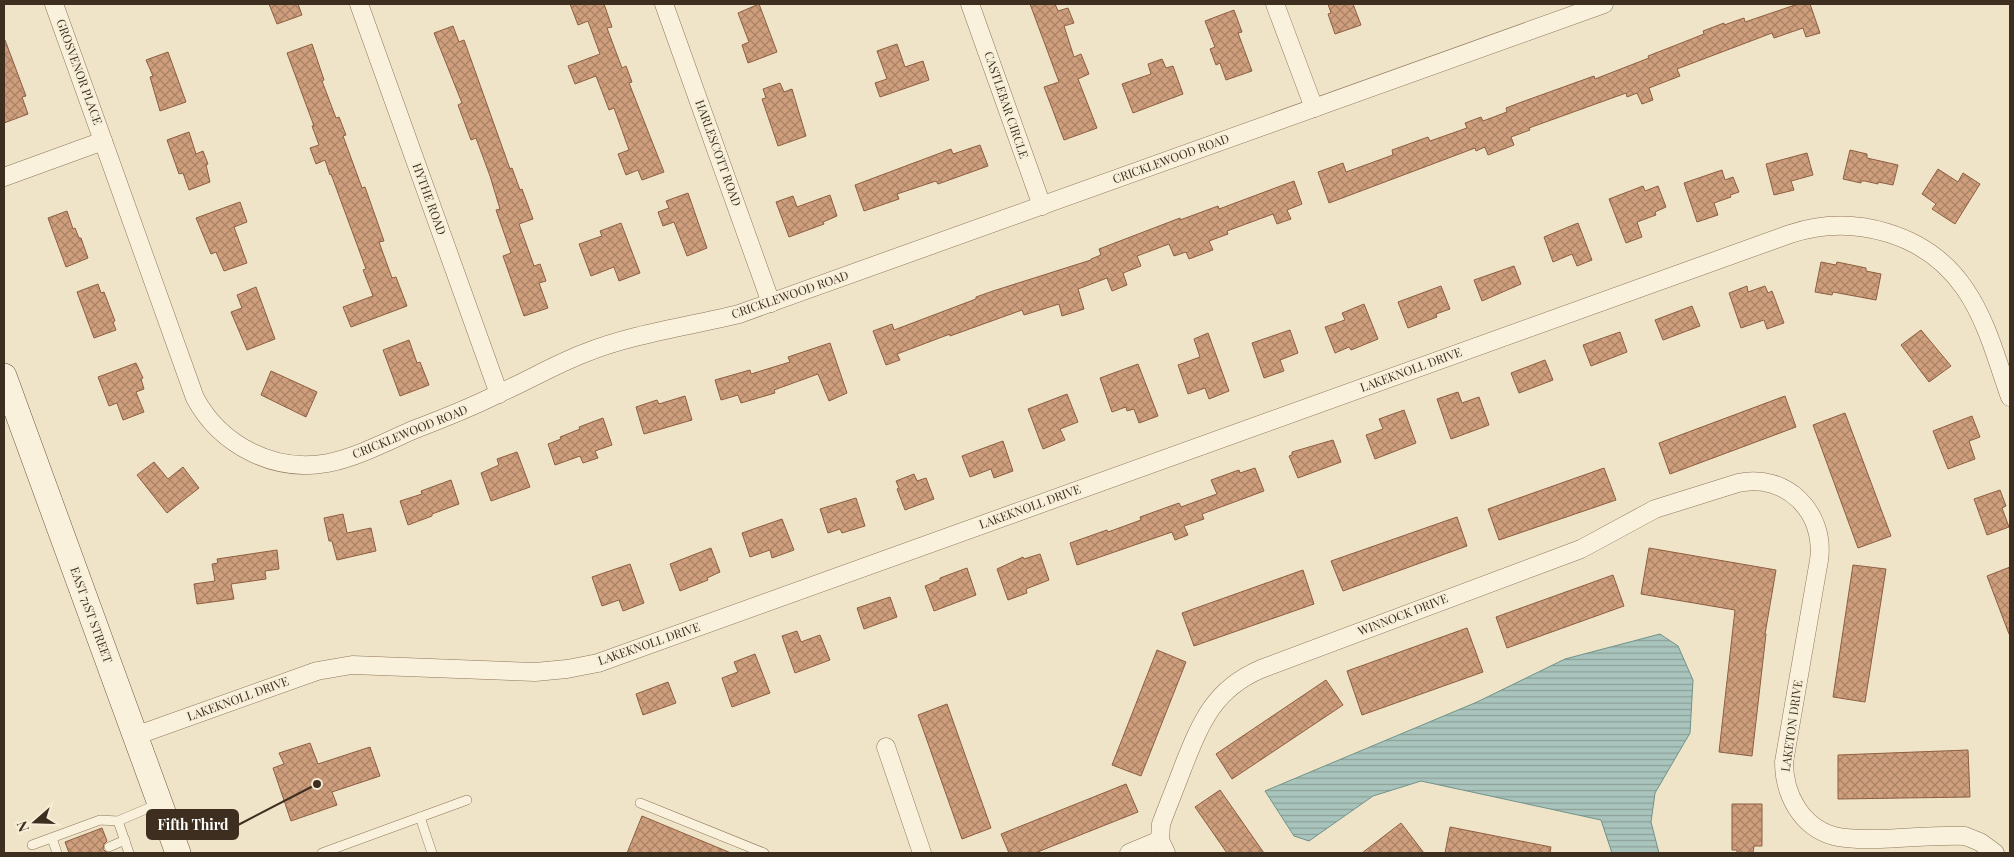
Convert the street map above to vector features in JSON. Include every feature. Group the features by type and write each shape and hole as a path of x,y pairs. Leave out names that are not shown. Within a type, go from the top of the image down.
{"main road":[{"name":"EAST 71ST STREET","path":"4,376 178,853"}],"street":[{"name":"GROSVENOR PLACE","path":"54,4 103,140"},
{"name":"HYTHE ROAD","path":"359,4 499,394"},
{"name":"HARLESCOTT ROAD","path":"664,4 771,303"},
{"name":"CASTLEBAR CIRCLE","path":"970,4 1042,206"},
{"path":"1275,4 1314,108"},
{"name":"CRICKLEWOOD ROAD","path":"103,140 195,398 218,430 251,453 272,461 297,465 328,463 350,456 499,394 587,352 623,341 739,314 1314,108 1579,8 1604,4"},
{"path":"4,177 103,140"},
{"name":"LAKEKNOLL DRIVE","path":"135,736 317,671 352,665 535,672 567,669 598,663 1797,232 1828,226 1852,225 1892,233 1913,243 1939,261 1965,289 1980,316 2010,397"},
{"name":"WINNOCK DRIVE","path":"1129,853 1163,847 1163,820 1202,722 1215,702 1233,684 1246,676 1581,549 1655,509 1743,482 1770,484"},
{"name":"LAKETON DRIVE","path":"1770,484 1787,490 1806,506 1815,519 1820,544 1820,560 1784,762 1786,786 1796,808 1813,825 1834,836 1859,839 1965,836 1980,842 1995,853"},
{"path":"886,747 922,853"}],"lane":[{"path":"322,853 467,800"},
{"path":"32,845 100,820 118,820 161,803"},
{"path":"640,803 764,853"},
{"path":"420,817 432,853"},
{"path":"118,820 129,853"},
{"path":"52,838 57,853"},
{"path":"108,846 125,840"}],"water":[{"path":"1660,634 1678,646 1693,680 1690,733 1655,793 1651,822 1659,853 1612,853 1601,820 1421,781 1373,796 1309,841 1294,836 1265,791 1477,702 1565,659"}],"building":[{"path":"269,4 298,4 302,15 277,24"},
{"path":"570,4 604,4 612,27 607,28 622,68 626,66 632,82 629,83 664,172 642,180 638,170 626,175 618,154 629,150 614,108 609,110 596,76 575,84 568,66 600,54 588,21 578,25"},
{"path":"759,4 777,52 748,63 742,45 749,42 738,13"},
{"path":"1030,4 1055,4 1058,11 1068,8 1074,23 1064,26 1074,57 1081,54 1089,74 1078,79 1097,128 1064,140 1044,87 1059,82"},
{"path":"1328,4 1353,4 1361,25 1335,34 1328,14 1331,13"},
{"path":"1798,4 1810,4 1820,33 1806,37 1803,28 1774,38 1772,33 1677,69 1680,76 1649,88 1653,100 1642,104 1637,93 1627,97 1626,93 1529,128 1530,130 1511,137 1514,145 1488,155 1485,147 1476,151 1475,148 1329,203 1318,172 1343,163 1346,172 1393,155 1392,150 1428,137 1430,141 1467,128 1465,123 1481,117 1483,121 1507,112 1506,108 1519,103 1594,76 1595,79 1649,58 1648,56 1704,34 1703,31 1724,23 1724,25 1744,18 1745,22"},
{"path":"1234,10 1242,32 1238,33 1252,71 1226,80 1220,63 1216,65 1210,49 1215,47 1205,21"},
{"path":"453,26 459,42 464,40 510,169 512,168 520,190 522,189 533,219 519,224 534,266 540,264 546,281 539,283 548,308 524,316 503,256 511,253 496,210 500,209 490,176 476,138 471,140 458,105 462,103 434,33"},
{"path":"4,40 26,96 22,97 28,114 4,123"},
{"path":"312,44 324,80 322,81 336,118 339,117 346,135 343,136 362,188 365,187 384,241 379,242 392,278 396,277 407,306 351,327 343,307 373,296 363,270 366,269 331,174 325,160 316,164 310,148 319,145 312,126 314,126 287,53"},
{"path":"897,44 905,67 923,61 929,80 880,97 875,83 887,79 877,51"},
{"path":"168,52 186,102 160,111 150,77 153,76 146,60"},
{"path":"1162,59 1166,68 1173,66 1183,94 1133,113 1122,84 1151,74 1148,64"},
{"path":"780,83 784,92 792,89 806,136 778,146 762,99 766,98 763,89"},
{"path":"189,132 196,154 203,151 208,164 206,165 210,182 189,190 183,173 179,174 167,140"},
{"path":"980,145 988,166 938,184 936,181 897,194 899,199 864,211 855,185 951,149 953,154"},
{"path":"1850,150 1867,154 1867,158 1898,165 1893,185 1865,181 1861,181 1861,183 1843,179"},
{"path":"1807,153 1813,175 1791,181 1794,190 1774,195 1766,164"},
{"path":"1938,169 1958,182 1963,173 1980,184 1955,224 1932,209 1936,204 1922,194"},
{"path":"1722,170 1725,180 1733,177 1739,192 1714,203 1718,215 1697,222 1684,183"},
{"path":"1294,181 1302,204 1287,210 1291,219 1277,224 1273,214 1227,231 1228,234 1209,241 1213,250 1189,259 1186,252 1174,256 1169,244 1137,256 1141,266 1123,273 1127,285 1112,291 1107,278 1078,289 1084,309 1062,316 1059,304 1024,315 1022,310 897,354 900,360 886,365 873,331 892,324 894,330 976,299 976,297 1091,260 1101,255 1099,249 1180,218 1180,220 1218,206 1219,209"},
{"path":"1643,186 1645,191 1658,186 1666,207 1655,212 1656,215 1637,222 1642,237 1626,243 1609,199"},
{"path":"688,193 707,248 687,256 674,222 663,226 658,212 669,208 666,201"},
{"path":"830,195 837,216 823,222 824,224 789,237 776,202 793,196 797,207"},
{"path":"240,202 247,222 234,227 247,263 224,271 216,252 211,254 196,218"},
{"path":"67,211 73,229 75,228 79,238 81,238 88,258 66,267 48,218"},
{"path":"621,223 640,273 619,281 614,267 591,276 579,244 602,236 600,231"},
{"path":"1578,223 1592,260 1577,266 1572,254 1553,262 1544,237"},
{"path":"1821,262 1836,265 1837,262 1866,268 1866,271 1881,274 1876,300 1833,292 1832,295 1815,292"},
{"path":"1514,266 1521,284 1482,301 1474,280"},
{"path":"98,284 101,293 104,292 115,321 113,322 116,330 94,338 77,292"},
{"path":"1441,286 1450,309 1436,314 1437,317 1408,328 1398,302"},
{"path":"1747,286 1748,292 1765,286 1768,293 1772,291 1784,323 1767,329 1764,320 1741,328 1729,293"},
{"path":"256,287 275,339 247,350 231,312 242,308 237,295"},
{"path":"1364,304 1378,339 1351,350 1349,347 1335,353 1325,327 1345,320 1342,313"},
{"path":"1692,306 1700,326 1663,340 1655,320"},
{"path":"1290,330 1298,353 1280,360 1284,371 1264,378 1252,343"},
{"path":"1921,330 1951,366 1929,382 1901,345"},
{"path":"1620,332 1627,352 1591,366 1583,345"},
{"path":"1208,333 1229,391 1209,399 1205,388 1188,394 1178,365 1200,357 1194,339"},
{"path":"409,340 417,363 420,362 429,385 400,396 383,350"},
{"path":"830,343 847,393 829,401 818,374 774,390 775,393 741,403 738,395 721,400 715,380 750,370 751,374 790,362 788,357"},
{"path":"1545,360 1553,380 1519,393 1511,373"},
{"path":"136,363 143,378 141,379 144,389 136,392 144,412 123,420 117,403 109,406 98,377"},
{"path":"1138,364 1158,416 1139,423 1134,409 1127,411 1126,407 1112,412 1100,378"},
{"path":"271,371 317,392 306,417 261,395"},
{"path":"1458,392 1462,403 1479,397 1489,425 1451,439 1437,399"},
{"path":"1067,394 1078,422 1060,429 1065,440 1043,449 1028,409"},
{"path":"685,396 692,420 644,434 636,407 657,400 659,404"},
{"path":"1785,396 1796,427 1670,474 1659,443"},
{"path":"1404,410 1416,443 1375,459 1366,435 1383,429 1379,419"},
{"path":"1845,413 1891,536 1858,548 1813,425"},
{"path":"1972,416 1980,437 1969,441 1975,459 1948,469 1933,431"},
{"path":"603,418 612,445 595,451 598,458 583,463 580,456 555,465 548,444 580,429 579,427"},
{"path":"1333,440 1341,462 1298,478 1289,456 1292,455 1292,452"},
{"path":"1003,441 1013,471 994,478 991,469 970,477 962,456"},
{"path":"517,452 530,487 491,501 481,473 499,465 497,459"},
{"path":"154,462 168,479 183,467 199,488 167,513 137,475"},
{"path":"1255,468 1264,491 1202,514 1204,519 1184,526 1188,535 1175,540 1172,532 1077,565 1070,543 1141,520 1140,517 1179,503 1181,507 1217,494 1211,480 1239,470 1240,473"},
{"path":"1604,468 1616,500 1499,540 1488,509"},
{"path":"914,474 917,481 926,478 934,499 905,510 896,481"},
{"path":"451,480 459,504 408,525 400,501 422,494 421,491"},
{"path":"2000,490 2006,506 2002,508 2009,527 1987,535 1974,499"},
{"path":"856,498 865,526 842,533 840,529 828,533 820,509"},
{"path":"343,514 347,533 371,528 376,551 337,560 332,541 329,541 324,518"},
{"path":"1457,517 1467,546 1343,591 1331,561"},
{"path":"782,519 794,550 772,558 770,550 750,557 742,533"},
{"path":"711,548 720,572 707,578 708,580 680,591 670,564"},
{"path":"1649,548 1776,570 1765,634 1752,756 1719,752 1735,610 1641,594"},
{"path":"277,550 279,569 265,571 266,579 231,584 234,599 197,604 194,584 215,581 212,564 218,563 217,559"},
{"path":"1040,554 1049,580 1026,589 1027,593 1008,600 997,569 1023,557 1024,559"},
{"path":"630,564 644,603 623,611 619,600 602,606 592,577"},
{"path":"1853,565 1886,569 1865,702 1833,697"},
{"path":"2010,567 2010,634 2009,634 1987,576"},
{"path":"967,568 976,595 934,611 925,586"},
{"path":"1303,570 1314,604 1194,646 1182,613"},
{"path":"1613,575 1624,606 1507,648 1496,617"},
{"path":"890,597 897,617 864,629 857,608"},
{"path":"1467,628 1483,672 1362,715 1347,671"},
{"path":"797,631 801,642 820,635 830,660 795,673 782,636"},
{"path":"1157,650 1186,662 1141,776 1112,765"},
{"path":"755,654 770,693 732,707 722,678 738,672 734,662"},
{"path":"1326,680 1343,705 1232,779 1216,754"},
{"path":"668,682 676,703 643,715 636,694"},
{"path":"947,704 991,828 962,839 918,715"},
{"path":"310,743 318,764 370,747 380,776 332,792 337,805 291,821 273,768 284,764 279,753"},
{"path":"1968,750 1970,797 1838,799 1838,755"},
{"path":"1126,784 1138,812 1035,853 1009,853 1001,834"},
{"path":"1220,790 1264,853 1227,853 1195,807"},
{"path":"1732,804 1762,804 1762,846 1754,846 1753,853 1737,853 1737,850 1732,850"},
{"path":"642,816 731,853 627,853"},
{"path":"1401,823 1424,853 1362,853"},
{"path":"1450,827 1551,847 1550,853 1445,853"},
{"path":"102,828 107,841 103,849 111,853 69,853 65,842"}],"place":[{"name":"Fifth Third","path":"317,784"}]}
